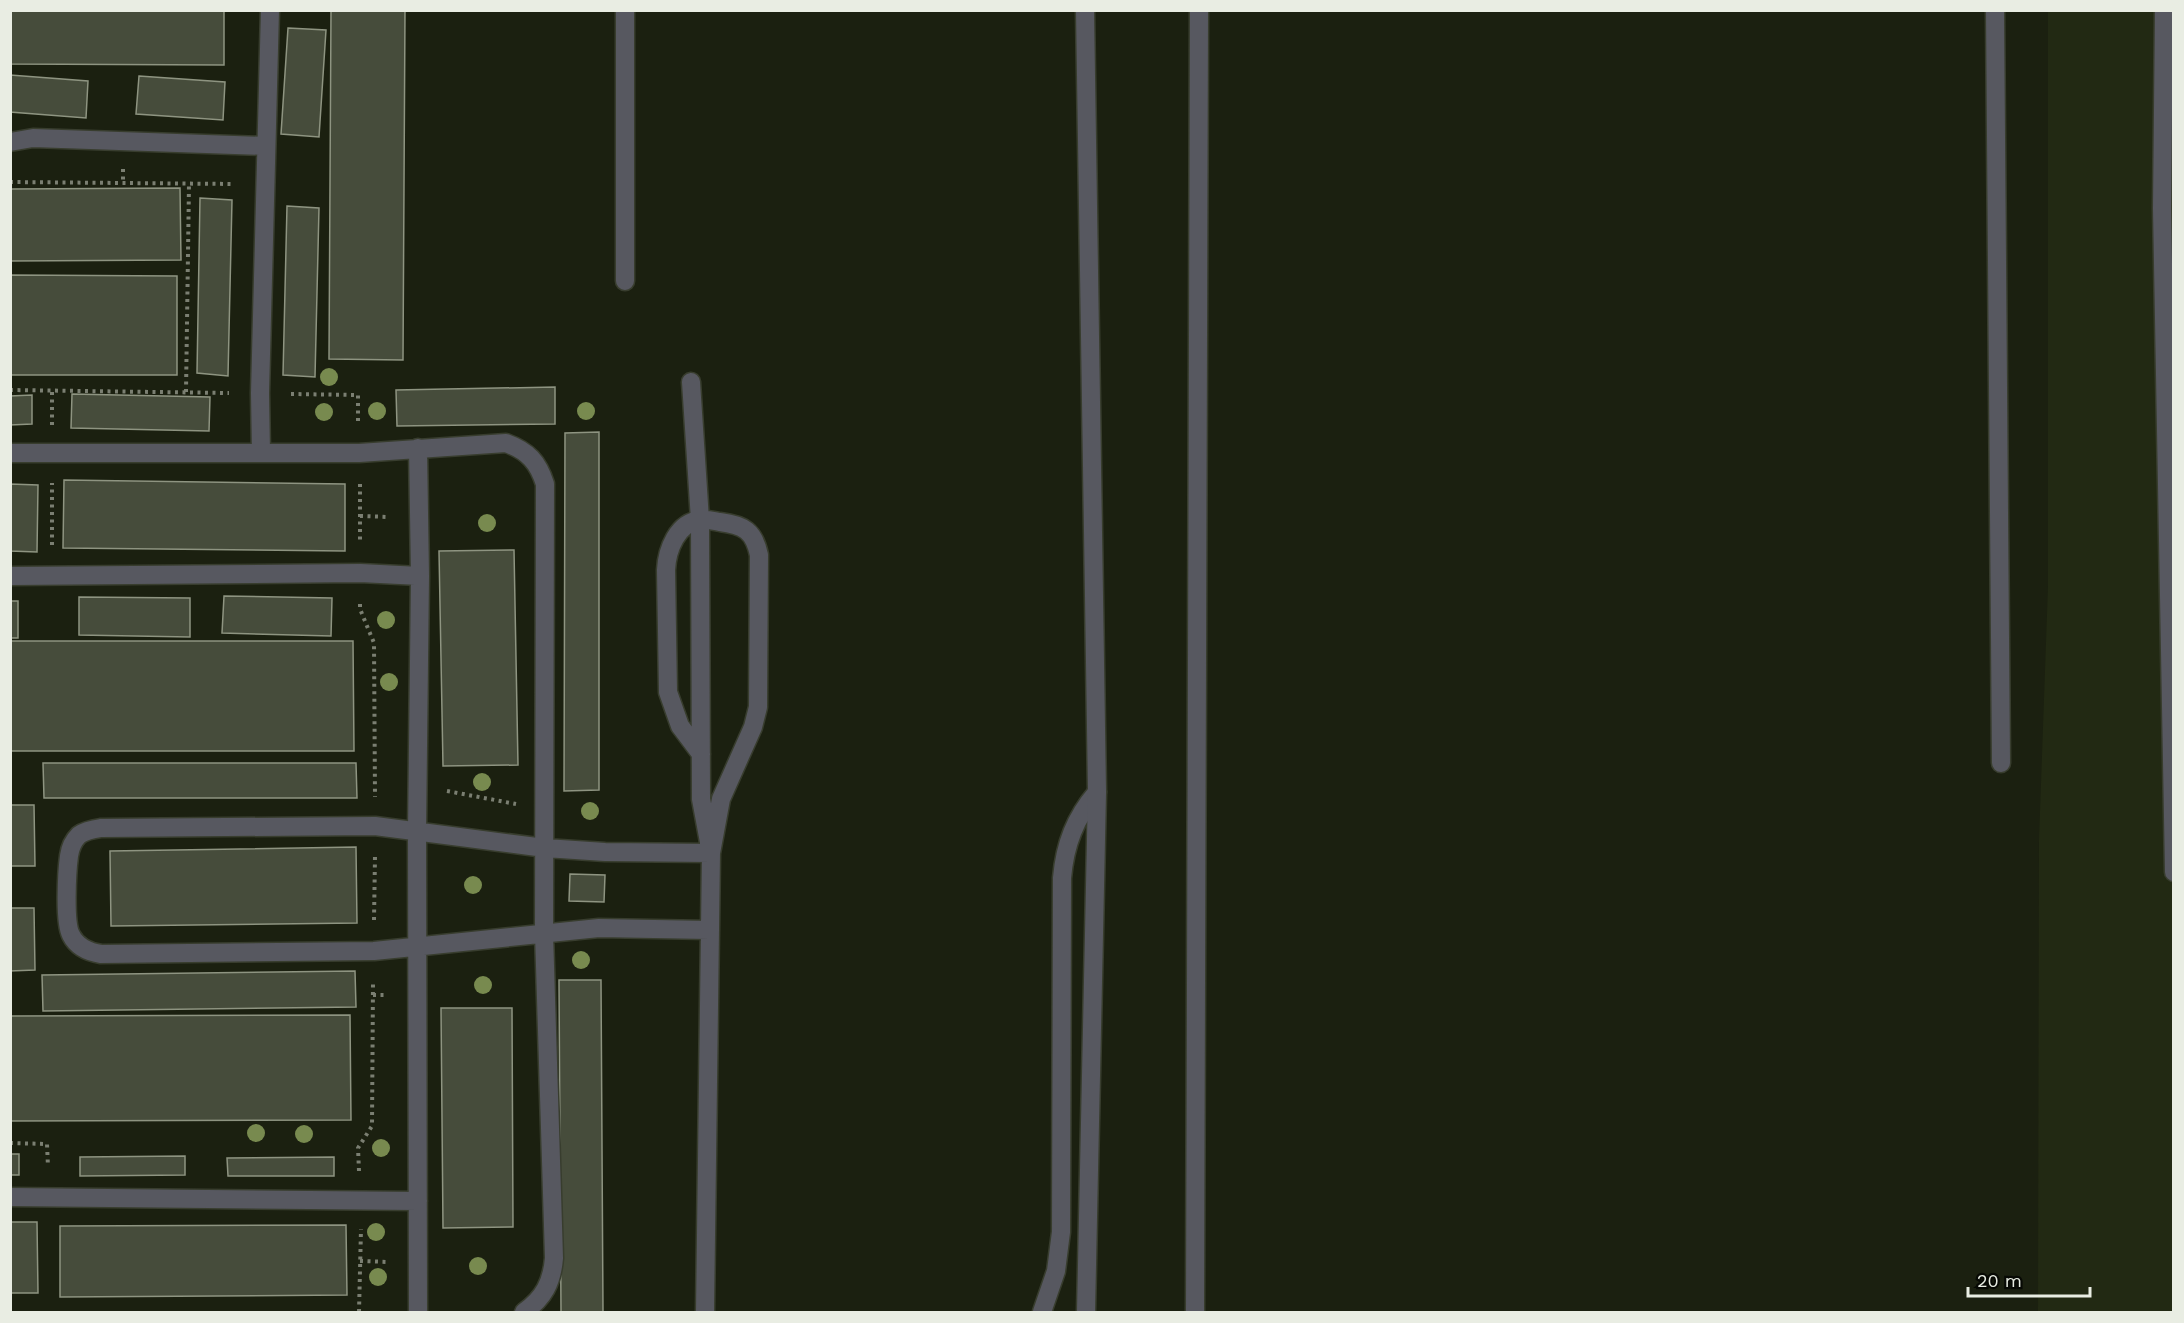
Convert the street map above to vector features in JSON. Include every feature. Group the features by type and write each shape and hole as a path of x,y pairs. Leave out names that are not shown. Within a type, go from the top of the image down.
{"street":[{"path":"261,453 260,393 270,10"},
{"path":"625,280 626,10"},
{"path":"1085,10 1098,792 1086,1312"},
{"path":"1195,1312 1199,10"},
{"path":"1995,10 2001,763"},
{"path":"2164,10 2162,208 2174,872"},
{"path":"10,142 33,138 266,146"},
{"path":"691,382 700,520 701,799 711,853"},
{"path":"10,453 359,453 506,443 520,448 532,457 541,470 545,484 544,933 554,1258 552,1275 546,1292 535,1305 524,1312"},
{"path":"418,448 420,576 417,786 418,1312"},
{"path":"700,754 680,726 668,692 666,570 667,554 674,539 686,527 700,520 735,524 744,528 757,543 759,555 758,707 753,727 721,799 711,853 707,1310"},
{"path":"10,576 360,573 420,576"},
{"path":"1042,1312 1056,1271 1061,1232 1062,878 1064,859 1075,823 1085,806 1098,792"},
{"path":"710,930 599,928 374,951 101,954 89,952 79,945 71,936 67,924 69,856 72,845 79,835 90,829 375,826 545,848 605,852 711,853"},
{"path":"10,1197 418,1201"}],"path":[{"path":"10,182 265,185"},
{"path":"186,392 189,184"},
{"path":"10,390 357,395 360,609 374,643 375,786 372,1126 358,1148 362,1199 359,1312"},
{"path":"375,786 417,786 543,808"},
{"path":"10,1143 47,1144 49,1197"}],"shaded area":[{"path":"2048,11 2173,11 2173,1312 2038,1312 2039,840 2048,586"}],"building":[{"path":"10,10 224,10 224,65 10,64"},
{"path":"331,10 405,10 403,360 329,359"},
{"path":"288,28 326,30 319,137 281,134"},
{"path":"10,75 88,81 86,118 10,112"},
{"path":"139,76 225,82 223,120 136,114"},
{"path":"180,188 181,260 10,261 10,189"},
{"path":"200,198 232,200 228,376 197,373"},
{"path":"287,206 319,208 315,377 283,375"},
{"path":"10,275 177,276 177,375 10,375"},
{"path":"555,387 555,424 397,426 396,390"},
{"path":"72,394 210,397 209,431 71,428"},
{"path":"32,395 32,424 10,425 10,396"},
{"path":"599,432 599,790 564,791 565,433"},
{"path":"64,480 345,484 345,551 63,548"},
{"path":"10,484 38,485 37,552 10,551"},
{"path":"514,550 518,765 443,766 439,551"},
{"path":"224,596 332,598 331,636 222,633"},
{"path":"79,597 190,598 190,637 79,635"},
{"path":"10,601 18,601 18,638 10,638"},
{"path":"10,641 353,641 354,751 10,751"},
{"path":"43,763 356,763 357,798 44,798"},
{"path":"10,805 34,805 35,866 10,866"},
{"path":"356,847 357,923 111,926 110,851"},
{"path":"570,874 605,875 604,902 569,901"},
{"path":"10,908 34,908 35,970 10,971"},
{"path":"355,971 356,1007 43,1011 42,975"},
{"path":"559,980 601,980 603,1312 561,1312"},
{"path":"441,1008 512,1008 513,1227 443,1228"},
{"path":"350,1015 351,1120 10,1121 10,1016"},
{"path":"10,1154 19,1154 19,1175 10,1175"},
{"path":"185,1156 185,1175 80,1176 80,1157"},
{"path":"334,1157 334,1176 228,1176 227,1158"},
{"path":"10,1222 37,1222 38,1293 10,1293"},
{"path":"346,1225 347,1295 60,1297 60,1226"}]}
